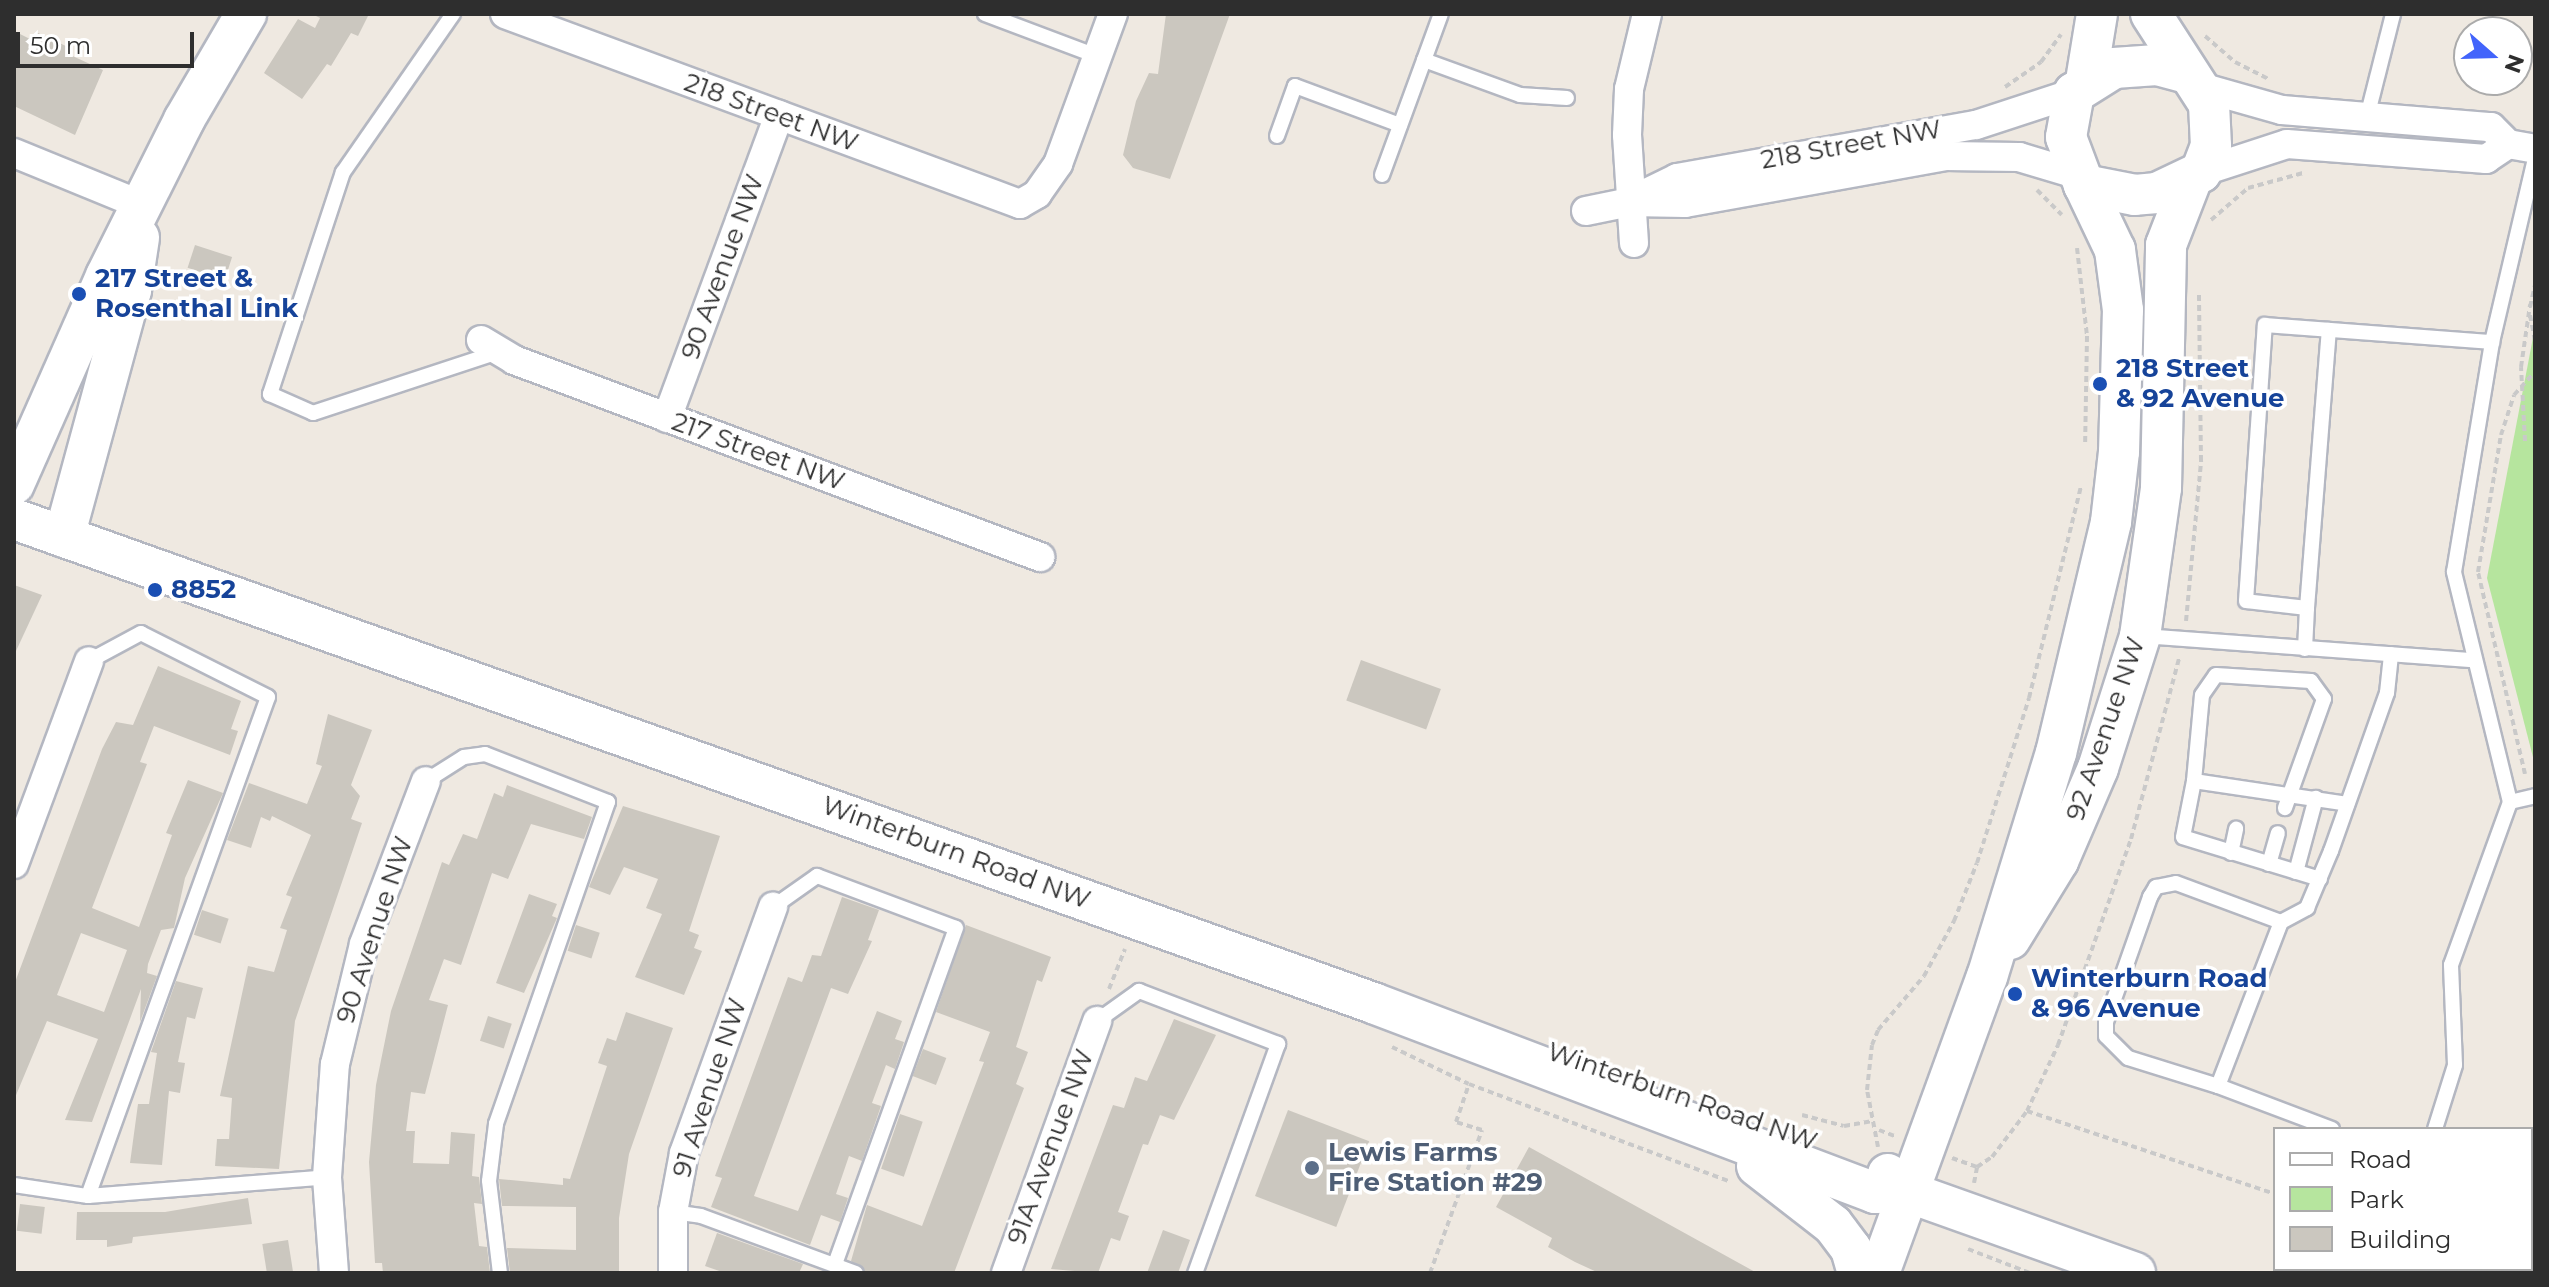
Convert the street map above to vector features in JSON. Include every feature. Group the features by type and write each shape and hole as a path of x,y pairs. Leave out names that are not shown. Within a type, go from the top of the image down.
{"main road":[{"path":"14,484 106,276 144,206 184,120 246,14"},
{"name":"92 Avenue NW","path":"1987,977 2058,861 2098,768 2140,636 2161,488 2166,245 2197,175 2213,125 2191,79 2151,14"},
{"name":"92 Avenue NW","path":"1879,1273 1987,977 2066,717 2111,522 2120,436 2121,287 2115,250 2082,180 2066,137 2080,87 2080,20"},
{"path":"2080,87 2133,66 2191,79"},
{"path":"2082,180 2135,195 2175,188 2197,175"},
{"path":"68,524 131,290 144,206"},
{"name":"Winterburn Road NW","path":"14,491 68,524 400,658 513,692 1400,1013 1875,1193 1908,1192 2135,1273"},
{"name":"Winterburn Road NW","path":"14,519 68,524"},
{"name":"Winterburn Road NW","path":"1400,1013 1573,1054 1877,1165 1908,1192"},
{"path":"1662,1114 1793,1189 1833,1225 1851,1249 1858,1273"}],"street":[{"name":"218 Street NW","path":"505,14 1020,204 1037,194 1058,164 1097,56"},
{"path":"1097,56 1113,14"},
{"path":"1634,243 1630,202 1629,89 1647,14"},
{"path":"2191,79 2260,107 2491,127 2521,147"},
{"name":"218 Street NW","path":"1630,202 1677,178 1976,125 2080,87"},
{"name":"90 Avenue NW","path":"667,418 779,115"},
{"path":"2197,175 2287,144 2486,159 2521,147"},
{"path":"14,153 144,206"},
{"name":"218 Street NW","path":"1586,211 1630,202 1685,203 1945,156 2019,157 2082,180"},
{"name":"217 Street NW","path":"488,346 667,418 1040,557"},
{"path":"14,864 89,661"},
{"name":"90 Avenue NW","path":"334,1273 327,1177 335,1064 350,989 426,781"},
{"name":"91 Avenue NW","path":"673,1273 673,1212 693,1122 773,907"},
{"name":"91A Avenue NW","path":"1006,1273 1097,1021"}],"lane":[{"path":"453,14 343,172 270,394 313,413 488,346"},
{"path":"985,14 1097,56"},
{"path":"1382,175 1441,14"},
{"path":"2367,117 2393,14"},
{"path":"1424,60 1520,95 1567,98"},
{"path":"1277,136 1295,86 1400,125"},
{"path":"2436,1127 2455,1065 2451,965 2510,802 2454,572 2492,342 2535,159"},
{"path":"2307,608 2246,601 2265,325 2492,342"},
{"path":"2305,649 2329,330"},
{"path":"88,1196 268,697 141,633 89,661"},
{"path":"2140,636 2473,660"},
{"path":"2218,1086 2281,922 2307,908 2320,879 2387,693 2391,654"},
{"path":"2287,802 2324,699 2311,681 2216,675 2202,695 2194,781 2183,837 2320,879"},
{"path":"426,781 464,757 485,754 608,802 496,1124 489,1181 500,1273"},
{"path":"2194,781 2242,797 2287,802 2316,798 2347,804"},
{"path":"2510,802 2535,796"},
{"path":"2296,872 2316,798"},
{"path":"2231,853 2236,829"},
{"path":"2269,864 2278,833"},
{"path":"773,907 817,876 956,928 835,1264"},
{"path":"2281,922 2166,882 2150,897 2106,1022 2106,1036 2128,1058 2218,1086 2327,1127"},
{"path":"1097,1021 1139,991 1278,1044 1195,1273"},
{"path":"14,1185 88,1196 327,1177"},
{"path":"673,1212 701,1216 856,1273"}],"path":[{"path":"2012,99 2005,86 2041,62 2080,20"},
{"path":"2199,27 2235,62 2269,76 2266,86"},
{"path":"2207,230 2234,197 2267,181"},
{"path":"2027,184 2066,220"},
{"path":"2074,237 2087,336 2085,448"},
{"path":"2188,612 2201,461 2199,279"},
{"path":"2525,441 2522,384 2530,305 2535,286"},
{"path":"2530,305 2535,341"},
{"path":"2525,774 2478,579 2501,435 2522,384 2535,372"},
{"path":"1879,1130 1873,1121 1867,1090 1872,1045 1878,1030 1924,976 1954,921 1977,863 2029,698 2082,477"},
{"path":"1977,1167 1992,1157 2027,1111 2110,902 2177,671"},
{"path":"1097,1021 1126,946"},
{"path":"1430,1273 1482,1130 1456,1122 1469,1084"},
{"path":"2027,1111 2273,1193"},
{"path":"1802,1115 1844,1126 1873,1121"},
{"path":"1963,1244 1972,1253 2029,1273"}],"green space":[{"path":"2535,327 2535,765 2487,578"}],"building":[{"path":"312,14 369,14 358,36 351,33 331,66 327,64 302,99 264,73 298,19 315,28 320,18"},
{"path":"1166,14 1230,14 1170,179 1133,168 1123,155 1136,101 1149,73 1158,74"},
{"path":"14,31 34,41 38,33 68,47 66,53 103,70 75,135 14,106"},
{"path":"195,245 232,257 225,280 188,268"},
{"path":"14,585 42,595 16,651 14,650"},
{"path":"1361,660 1441,689 1426,729 1346,700"},
{"path":"158,666 241,701 231,729 238,731 230,755 154,726 140,762 147,764 92,908 139,927 172,835 166,833 188,780 223,793 185,878 174,928 161,930 148,964 147,973 157,976 140,1022 141,989 92,1122 65,1120 98,1039 47,1021 14,1100 14,985 102,749 116,722 133,725","holes":["81,933 127,950 104,1012 57,995"]},
{"path":"328,714 372,730 351,785 360,796 351,819 362,823 295,1021 279,1169 215,1166 217,1139 229,1139 232,1098 220,1096 248,966 274,972 287,930 280,928 292,897 286,895 311,835 272,816 270,821 261,817 251,848 227,840 249,783 307,804 322,766 316,764"},
{"path":"507,785 592,817 584,839 531,824 508,879 492,873 461,965 444,959 429,1000 448,1005 425,1094 411,1092 406,1131 415,1131 413,1163 449,1164 451,1132 475,1134 472,1176 479,1177 482,1204 474,1203 479,1246 487,1247 490,1273 383,1273 382,1263 375,1263 369,1162 376,1085 391,1011 442,862 449,865 463,834 477,839 494,793 503,797"},
{"path":"623,806 720,836 689,931 699,935 694,948 702,951 684,995 635,977 662,914 646,908 658,879 624,867 610,895 589,887"},
{"path":"529,894 557,904 552,916 557,918 524,993 496,983"},
{"path":"842,897 879,910 868,940 872,941 848,994 831,988 754,1196 798,1211 877,1011 902,1021 895,1039 904,1042 895,1069 886,1065 872,1103 881,1106 862,1161 849,1156 836,1194 848,1198 840,1222 821,1215 810,1245 711,1207 722,1178 715,1176 788,977 802,982 812,955 821,956"},
{"path":"202,910 229,919 221,943 194,935"},
{"path":"576,925 600,933 591,958 568,951"},
{"path":"966,925 1051,957 1042,982 1037,980 1016,1047 1028,1052 1016,1084 1024,1088 954,1273 866,1273 851,1261 867,1205 922,1226 984,1062 979,1061 990,1032 936,1012"},
{"path":"176,981 203,988 195,1019 187,1017 178,1062 185,1063 180,1093 169,1091 162,1165 130,1163 138,1104 149,1104 157,1053 151,1052"},
{"path":"626,1012 673,1028 629,1154 619,1218 619,1273 510,1273 507,1248 576,1250 576,1207 502,1206 499,1179 563,1185 563,1178 570,1179 607,1066 598,1063 607,1038 616,1041"},
{"path":"488,1016 512,1024 504,1048 480,1041"},
{"path":"1174,1019 1216,1035 1174,1120 1160,1115 1148,1145 1143,1144 1118,1212 1129,1216 1120,1241 1111,1238 1098,1273 1051,1269 1113,1105 1124,1108 1135,1077 1147,1081"},
{"path":"923,1049 946,1058 936,1085 913,1076"},
{"name":"Lewis Farms Fire Station #29","path":"1288,1110 1369,1141 1336,1227 1255,1196"},
{"path":"900,1114 923,1122 904,1177 881,1169"},
{"path":"1529,1147 1757,1273 1599,1273 1575,1262 1548,1247 1552,1238 1496,1207"},
{"path":"248,1198 252,1224 133,1237 132,1243 107,1247 107,1240 76,1240 77,1212 165,1212"},
{"path":"20,1204 45,1207 42,1234 17,1231"},
{"path":"1163,1230 1190,1240 1178,1273 1147,1273"},
{"path":"717,1233 803,1264 799,1273 725,1273 705,1266"},
{"path":"288,1240 293,1273 267,1273 262,1244"}],"place":[{"name":"217 Street & Rosenthal Link","path":"79,294"},
{"name":"218 Street & 92 Avenue","path":"2100,384"},
{"name":"8852","path":"155,590"},
{"name":"Winterburn Road & 96 Avenue","path":"2015,994"},
{"name":"Lewis Farms Fire Station #29","path":"1312,1168"}]}
